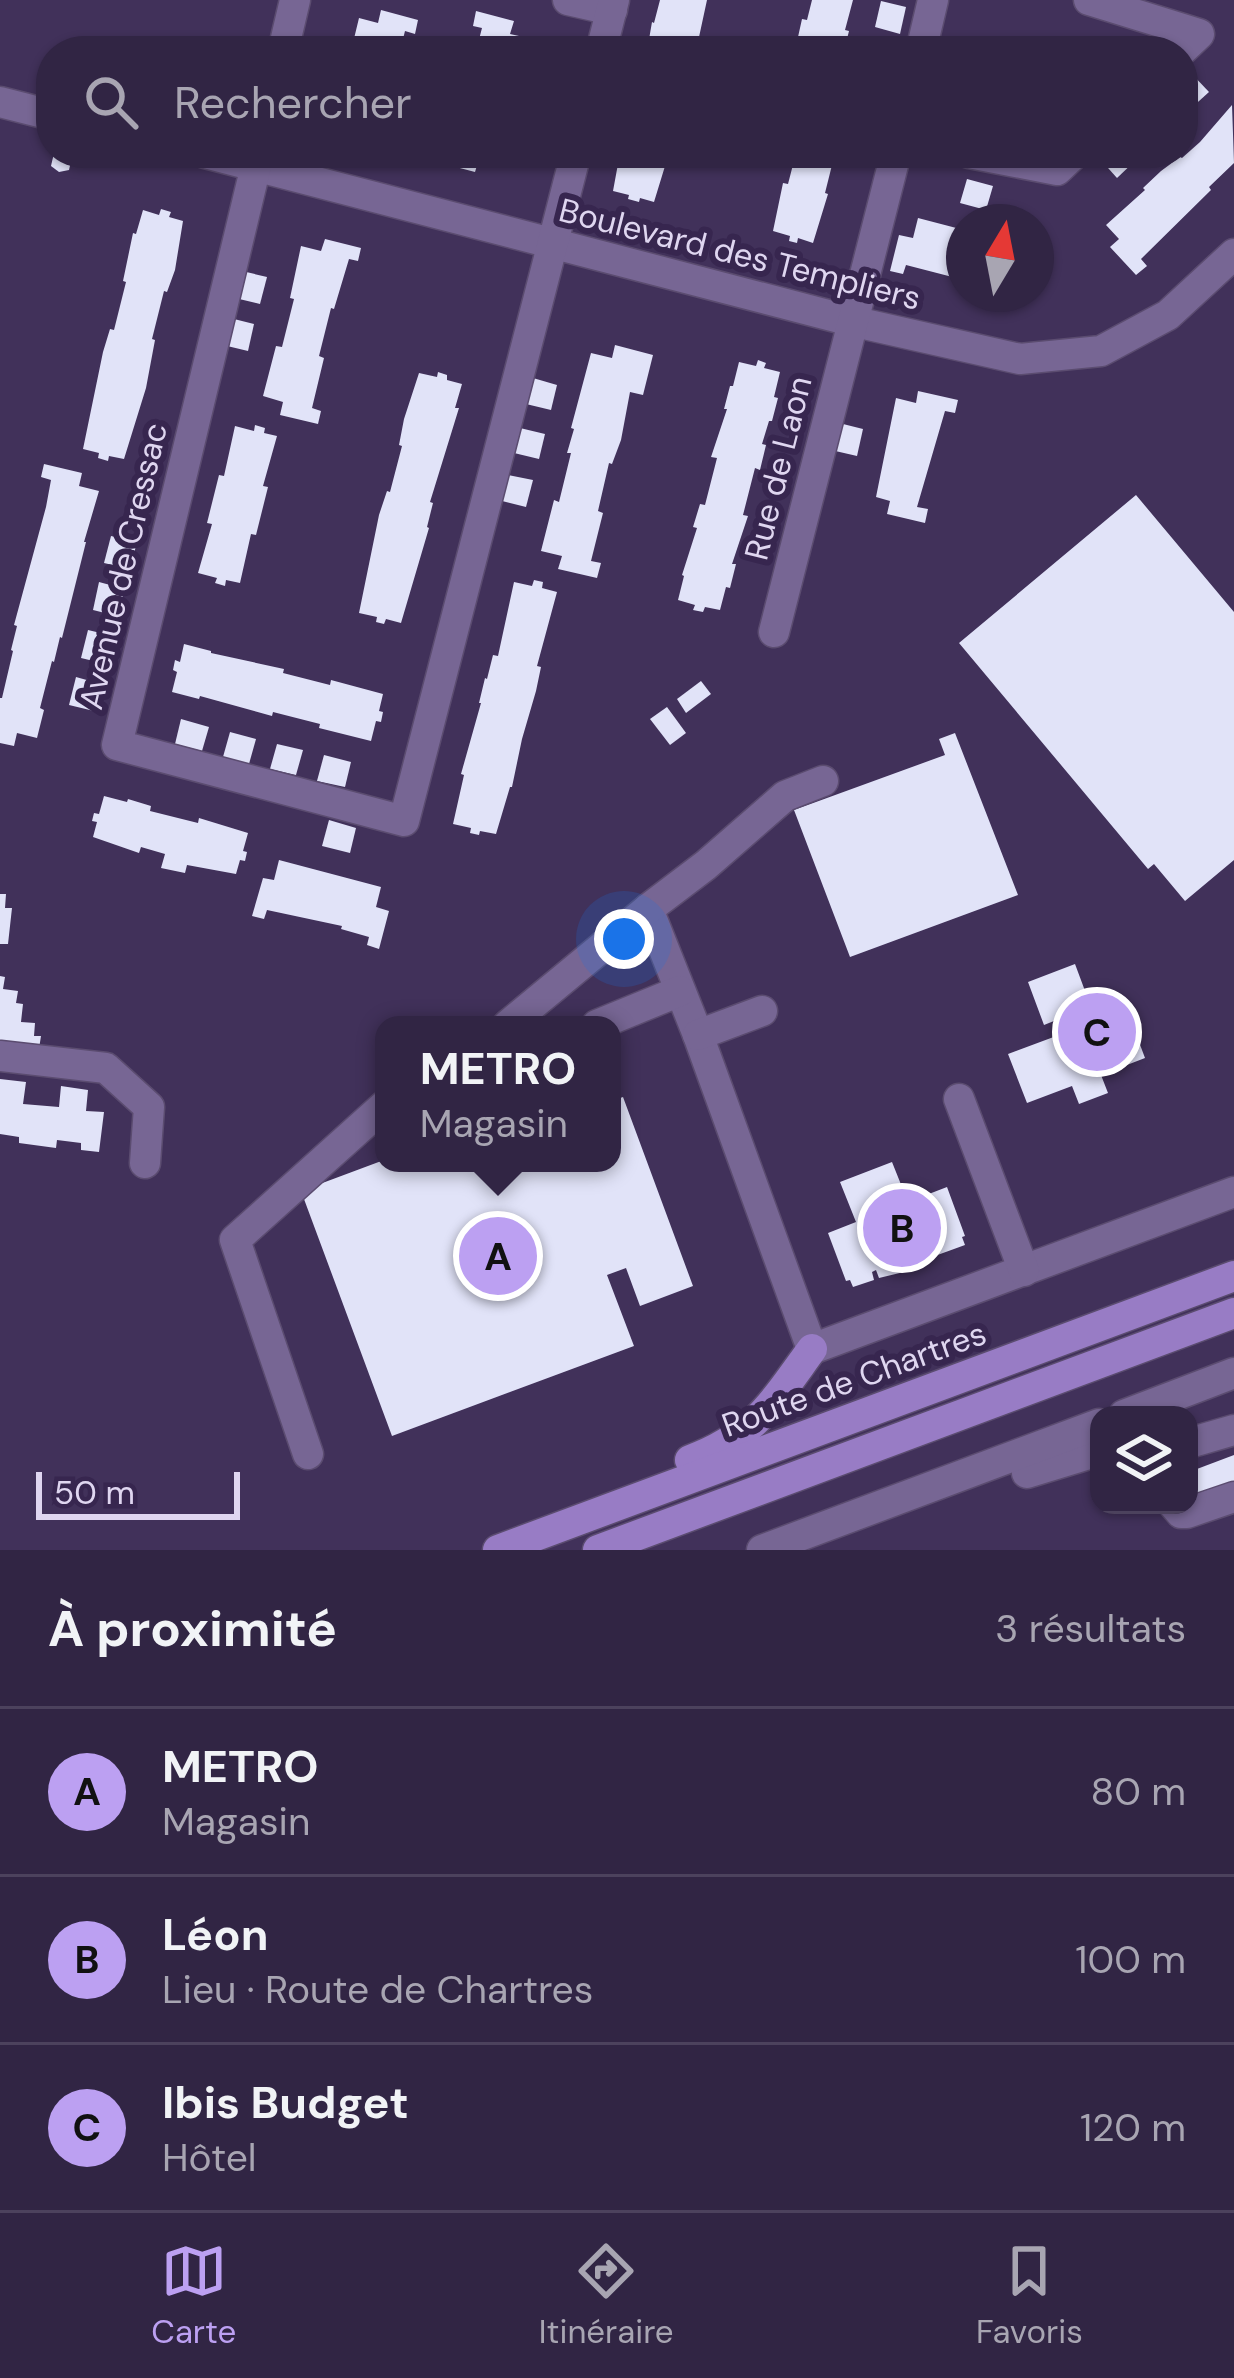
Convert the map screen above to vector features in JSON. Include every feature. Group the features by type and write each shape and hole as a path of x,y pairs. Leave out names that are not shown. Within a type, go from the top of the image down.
{"main road":[{"name":"Route de Chartres","path":"498,1550 1234,1276"},
{"path":"598,1550 1234,1313"},
{"path":"473,1550 534,1516 702,1455 739,1436 765,1414 812,1349"}],"street":[{"path":"288,36 296,0"},
{"path":"568,0 613,5 606,36"},
{"path":"925,36 933,0"},
{"path":"1089,0 1197,36"},
{"path":"0,102 36,111"},
{"name":"Avenue de Cressac","path":"256,168 117,746 404,821 553,244"},
{"name":"Boulevard des Templiers","path":"289,168 553,244 851,321 1020,358 1101,351 1168,315 1234,254"},
{"path":"553,244 572,168"},
{"name":"Rue de Laon","path":"774,632 892,168"},
{"path":"519,1016 706,866 785,796 823,782"},
{"path":"648,910 812,1349 1234,1192"},
{"path":"619,1016 680,991"},
{"path":"698,1035 762,1010"},
{"path":"0,1056 106,1069 149,1107 145,1163"},
{"path":"959,1099 1024,1271"},
{"path":"308,1454 235,1240 375,1114"},
{"path":"1148,1406 1234,1373"},
{"path":"763,1550 1090,1427"},
{"path":"1198,1440 1234,1430"},
{"path":"819,1550 1090,1453"},
{"path":"1198,1509 1234,1497"}],"building":[{"path":"660,0 707,0 699,36 650,36"},
{"path":"812,0 853,0 848,36 798,36 802,19 807,20"},
{"path":"881,1 906,7 900,34 875,27"},
{"path":"381,10 418,20 415,34 355,36 359,18 378,23"},
{"path":"476,11 514,21 510,34 519,36 480,36 482,28 473,26"},
{"path":"1198,80 1209,92 1198,102"},
{"path":"1232,105 1234,163 1141,259 1147,266 1136,275 1110,247 1119,239 1106,225 1165,168 1198,168 1200,142"},
{"path":"617,168 664,168 654,202 640,198 639,202 613,191"},
{"path":"792,168 831,168 813,243 798,238 797,243 789,241 790,236 773,231 783,183 788,184"},
{"path":"1108,168 1128,168 1117,178"},
{"path":"967,179 993,186 988,204 960,203"},
{"path":"161,209 183,221 175,270 164,291 146,388 124,459 109,456 108,461 83,449 103,352 110,329 114,330 133,233 143,210 159,215"},
{"path":"918,218 946,225 946,275 906,265 903,274 890,271 899,235 913,238"},
{"path":"325,239 361,248 358,261 349,259 319,356 324,358 312,408 321,411 318,424 280,415 283,402 263,396 276,346 282,347 301,246 321,251"},
{"path":"242,271 267,277 260,304 235,298"},
{"path":"230,318 254,324 248,351 223,345"},
{"path":"615,345 653,355 643,395 630,392 621,440 609,463 591,561 601,563 597,578 558,569 562,556 541,551 554,500 559,502 571,453 567,453 571,428 591,353 612,358"},
{"path":"758,360 766,363 764,368 780,372 774,397 778,398 743,515 748,516 732,564 736,564 730,588 726,587 720,610 693,610 695,605 678,600 697,528 693,527 700,504 705,505 717,458 711,457 739,362 756,366"},
{"path":"438,372 462,384 455,408 459,408 401,623 386,619 384,624 359,613 379,515 390,492 404,419 419,373 437,377"},
{"path":"533,378 557,385 551,410 526,404"},
{"path":"918,391 958,400 955,413 945,411 917,507 928,509 925,523 887,514 890,501 876,497 896,398 916,403"},
{"path":"839,423 863,429 857,456 831,450"},
{"path":"255,425 277,436 263,486 268,487 240,583 226,580 225,586 215,583 217,578 198,573 212,524 207,523 235,426 254,431"},
{"path":"520,428 545,434 539,459 514,453"},
{"path":"44,464 82,473 79,486 99,491 40,708 44,710 37,738 17,733 14,746 0,743 0,698 46,507 51,480 41,477"},
{"path":"508,475 533,480 526,507 502,501"},
{"path":"1136,495 1234,612 1234,860 1185,901 1154,864 1148,869 959,643"},
{"path":"111,536 137,542 130,569 104,563"},
{"path":"534,580 557,592 512,787 496,834 470,833 471,828 453,824 485,678 493,655 498,656 514,582 532,586"},
{"path":"99,582 125,589 117,616 93,610"},
{"path":"88,630 113,636 106,664 81,658"},
{"path":"184,644 330,685 331,680 383,694 381,722 376,721 371,741 273,712 272,716 172,692 175,660 180,662"},
{"path":"76,677 101,684 94,711 69,705"},
{"path":"701,681 711,694 686,713 677,699"},
{"path":"667,707 686,733 670,745 650,719"},
{"path":"181,719 209,727 202,751 175,744"},
{"path":"230,732 256,739 249,764 223,757"},
{"path":"955,733 1018,895 850,957 794,810 945,755 939,739"},
{"path":"277,744 303,750 296,775 270,769"},
{"path":"324,755 351,762 345,787 317,781"},
{"path":"104,796 248,833 245,861 240,860 236,874 187,865 185,873 161,868 165,854 141,847 139,853 93,837 94,813 99,814"},
{"path":"329,820 356,828 350,853 322,846"},
{"path":"279,860 381,887 376,907 389,911 379,949 367,945 369,937 342,926 267,910 264,919 252,916 263,878 274,880"},
{"path":"0,894 6,894 5,908 12,908 8,944 0,944"},
{"path":"1075,964 1091,1007 1071,1015 1076,1029 1127,1010 1145,1058 1101,1075 1108,1093 1079,1104 1072,1086 1027,1103 1008,1054 1059,1035 1054,1021 1044,1025 1028,982"},
{"path":"0,976 5,977 3,989 18,991 16,1003 23,1004 21,1022 35,1023 34,1036 41,1036 38,1055 0,1051"},
{"path":"0,1079 26,1082 23,1104 59,1107 61,1086 88,1090 86,1111 104,1112 99,1152 81,1150 81,1143 57,1140 56,1148 19,1143 19,1137 0,1134"},
{"path":"621,1098 693,1286 640,1306 626,1268 607,1275 634,1346 392,1436 301,1191 375,1163 375,1172 621,1172"},
{"path":"892,1162 908,1202 947,1187 965,1245 932,1257 929,1250 923,1252 926,1260 911,1266 912,1270 879,1278 876,1270 874,1280 853,1287 846,1281 828,1233 856,1222 840,1182"},
{"path":"1234,1455 1234,1487 1198,1501 1198,1469"}],"place":[{"name":"Ibis Budget","path":"1097,1032"},
{"name":"Léon","path":"902,1228"},
{"name":"METRO","path":"498,1256"}]}
